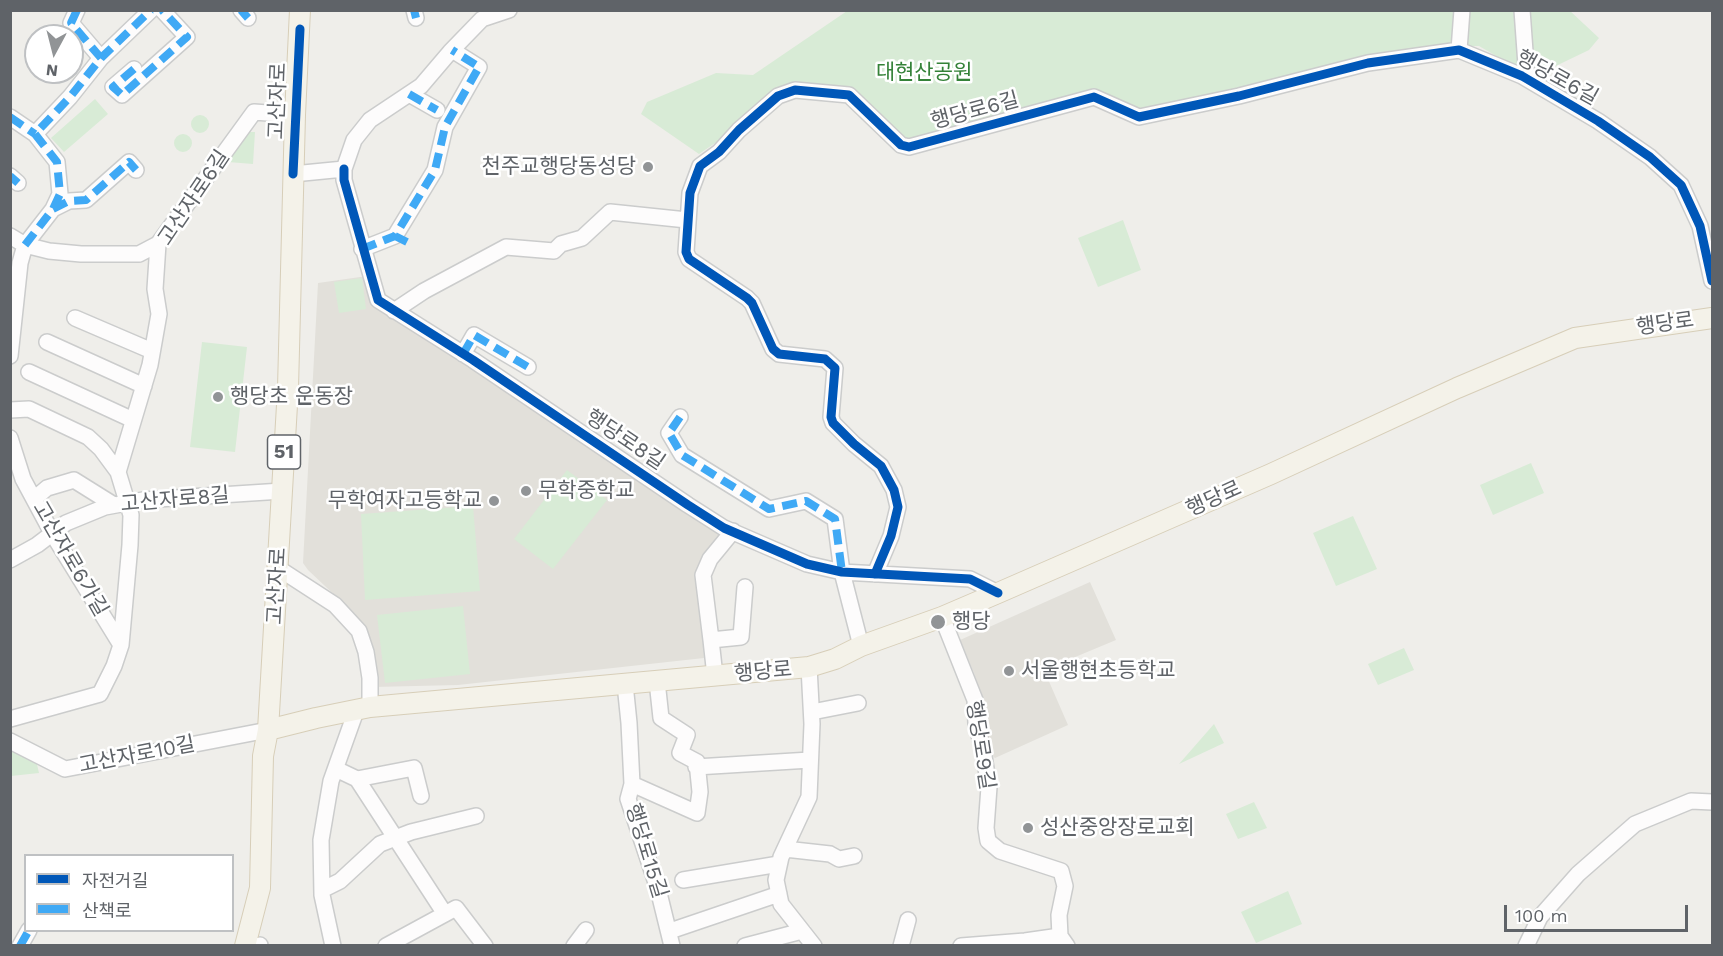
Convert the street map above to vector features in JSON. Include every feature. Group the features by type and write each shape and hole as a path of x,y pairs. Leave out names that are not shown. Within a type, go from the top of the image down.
{"main road":[{"name":"고산자로","path":"245,945 260,888 263,756 268,730 288,388 293,174 300,20 308,10"},
{"name":"행당로","path":"268,730 363,709 809,667 835,659 861,646 942,617 998,593 1271,474 1457,388 1575,338 1713,318"},
{"name":"고산자로","path":"260,945 271,892 276,791 277,756 268,730"}],"street":[{"path":"76,10 71,23 101,58"},
{"path":"35,134 70,97 101,58 152,10"},
{"path":"134,69 113,87 122,95 187,37 162,10"},
{"path":"293,174 344,169 354,140 370,120 422,86 482,19 509,10"},
{"path":"1459,50 1462,10"},
{"path":"1522,10 1527,79"},
{"path":"362,249 401,239 435,170 445,127 482,70 452,50"},
{"name":"행당로6길","path":"875,574 891,536 898,507 894,490 881,466 833,423 831,417 835,368 825,359 779,354 773,349 752,303 689,259 686,252 690,194 700,166 719,152 739,130 778,96 795,90 849,95 901,145 909,147 1094,97 1140,117 1239,96 1368,63 1459,50 1527,79 1606,127 1650,157 1681,185 1700,226 1713,281"},
{"path":"409,94 438,110"},
{"name":"고산자로6길","path":"118,472 144,386 159,314 155,289 158,244 254,112 295,115"},
{"path":"10,117 35,134 57,162 60,194 53,209 25,245 20,263 10,356"},
{"path":"53,209 69,201 86,200 129,162 136,170"},
{"name":"행당로8길","path":"344,169 344,180 378,300 463,354 688,505 733,531 807,564 843,572 970,579 998,593"},
{"path":"394,311 424,291 506,247 554,251 561,244 582,238 610,212 687,220"},
{"path":"10,236 25,245 49,251 81,254 139,254 158,244"},
{"path":"75,318 152,351"},
{"path":"463,354 474,335 528,367"},
{"path":"47,342 144,386"},
{"path":"29,372 133,420"},
{"path":"10,410 28,409 88,436 118,472 120,504"},
{"path":"680,417 669,433 682,455 769,509 806,501 835,519 843,572 861,646"},
{"name":"고산자로6가길","path":"10,438 23,479 52,534 121,645"},
{"path":"10,719 100,694 114,666 121,645 130,544 130,515 120,504 74,480 47,488 34,499"},
{"name":"고산자로8길","path":"10,560 66,524 105,507 143,500 282,491"},
{"path":"711,640 703,575 710,559 733,531"},
{"path":"278,568 335,605 359,632 366,652 370,678 363,709 331,782 321,840 322,890 333,945"},
{"name":"행당로","path":"715,676 711,640 741,637 745,587"},
{"name":"행당로9길","path":"942,617 975,700 976,724 989,787 986,828 988,841 1000,850 1062,871 1065,886 1059,915 1064,940 961,945"},
{"path":"809,667 812,712 809,797 779,864 776,880 781,904 814,945"},
{"path":"632,784 698,813 700,792 697,762 681,753 687,735 661,718 657,681"},
{"name":"행당로15길","path":"625,684 632,784 628,799 671,938"},
{"path":"812,712 858,703"},
{"name":"고산자로10길","path":"10,741 65,769 268,730"},
{"path":"696,767 810,760"},
{"path":"357,779 414,768 421,796"},
{"path":"336,769 357,779 445,914"},
{"path":"1526,945 1540,917 1578,874 1635,824 1691,801 1713,802"},
{"path":"322,890 340,881 380,843 476,816"},
{"path":"785,849 830,854 839,859 854,856"},
{"path":"684,880 779,864"},
{"path":"671,938 779,894"},
{"path":"393,944 456,908 485,945"},
{"path":"901,945 908,920"},
{"path":"574,945 586,930"},
{"path":"745,945 802,931"},
{"path":"20,945 28,932"}],"shaded area":[{"name":"무학여자고등학교","path":"367,276 375,302 729,532 699,569 704,658 458,685 373,687 343,603 303,563 318,283"},
{"name":"서울행현초등학교","path":"1090,582 1116,640 1044,670 1068,725 995,758 989,752 983,729 982,700 960,640"}],"green space":[{"name":"대현산공원","path":"1569,10 1599,38 1589,50 1537,75 1510,64 1479,46 1440,46 1288,76 1145,112 1095,90 909,142 903,140 854,93 774,90 751,108 721,139 699,154 641,114 647,102 716,73 753,75 847,11"},
{"path":"95,99 108,114 64,152 51,138"},
{"path":"200,115 206,118 209,124 206,130 200,133 194,130 191,124 194,118"},
{"path":"248,132 255,132 253,164 228,162"},
{"path":"183,134 191,139 192,143 187,151 183,152 175,147 174,143 179,135"},
{"path":"1123,220 1141,270 1098,287 1078,238"},
{"path":"362,278 366,309 339,313 334,282"},
{"name":"행당초 운동장","path":"202,342 247,347 235,452 190,447"},
{"path":"1531,463 1544,493 1493,515 1480,485"},
{"path":"567,470 607,500 553,569 514,539"},
{"path":"473,506 480,591 365,600 361,514"},
{"path":"1353,516 1377,569 1336,586 1313,533"},
{"path":"463,606 470,674 385,683 377,615"},
{"path":"1404,648 1414,670 1378,685 1368,664"},
{"path":"1214,724 1224,743 1179,764"},
{"path":"11,749 36,760 39,773 11,776"},
{"path":"1254,802 1267,828 1238,839 1226,814"},
{"path":"1288,891 1302,924 1256,943 1241,912"}],"marked path":[{"path":"77,10 71,23 101,58"},
{"path":"25,245 53,209 60,194 57,162 35,134 70,97 101,58 151,10"},
{"path":"134,69 113,87 122,95 187,37 162,10"},
{"path":"241,10 248,18"},
{"path":"414,10 416,18"},
{"path":"362,249 395,236 435,170 445,127 479,67 452,50"},
{"path":"409,94 437,110"},
{"path":"10,117 35,134"},
{"path":"53,209 69,201 86,200 129,162 136,170"},
{"path":"10,176 18,183"},
{"path":"395,236 407,242"},
{"path":"463,354 474,335 528,367"},
{"path":"680,417 669,433 682,455 769,509 806,501 835,519 842,572"},
{"path":"20,946 28,932"}],"cycle path":[{"path":"293,174 300,29"},
{"path":"875,574 891,536 898,507 894,490 881,466 833,423 831,417 835,368 825,359 779,354 773,349 752,303 689,259 686,252 690,193 700,166 719,152 739,130 778,96 795,90 849,95 901,145 909,147 1094,97 1139,117 1239,96 1368,63 1459,50 1522,76 1598,121 1650,157 1681,185 1700,226 1712,281"},
{"path":"344,169 344,180 378,300 473,360 688,505 724,528 807,564 842,572 970,579 998,593"}],"place":[{"name":"천주교행당동성당","path":"648,167"},
{"name":"행당초 운동장","path":"218,397"},
{"name":"무학중학교","path":"526,491"},
{"name":"무학여자고등학교","path":"494,501"},
{"name":"행당","path":"938,622"},
{"name":"서울행현초등학교","path":"1009,671"},
{"name":"성산중앙장로교회","path":"1028,828"}]}
